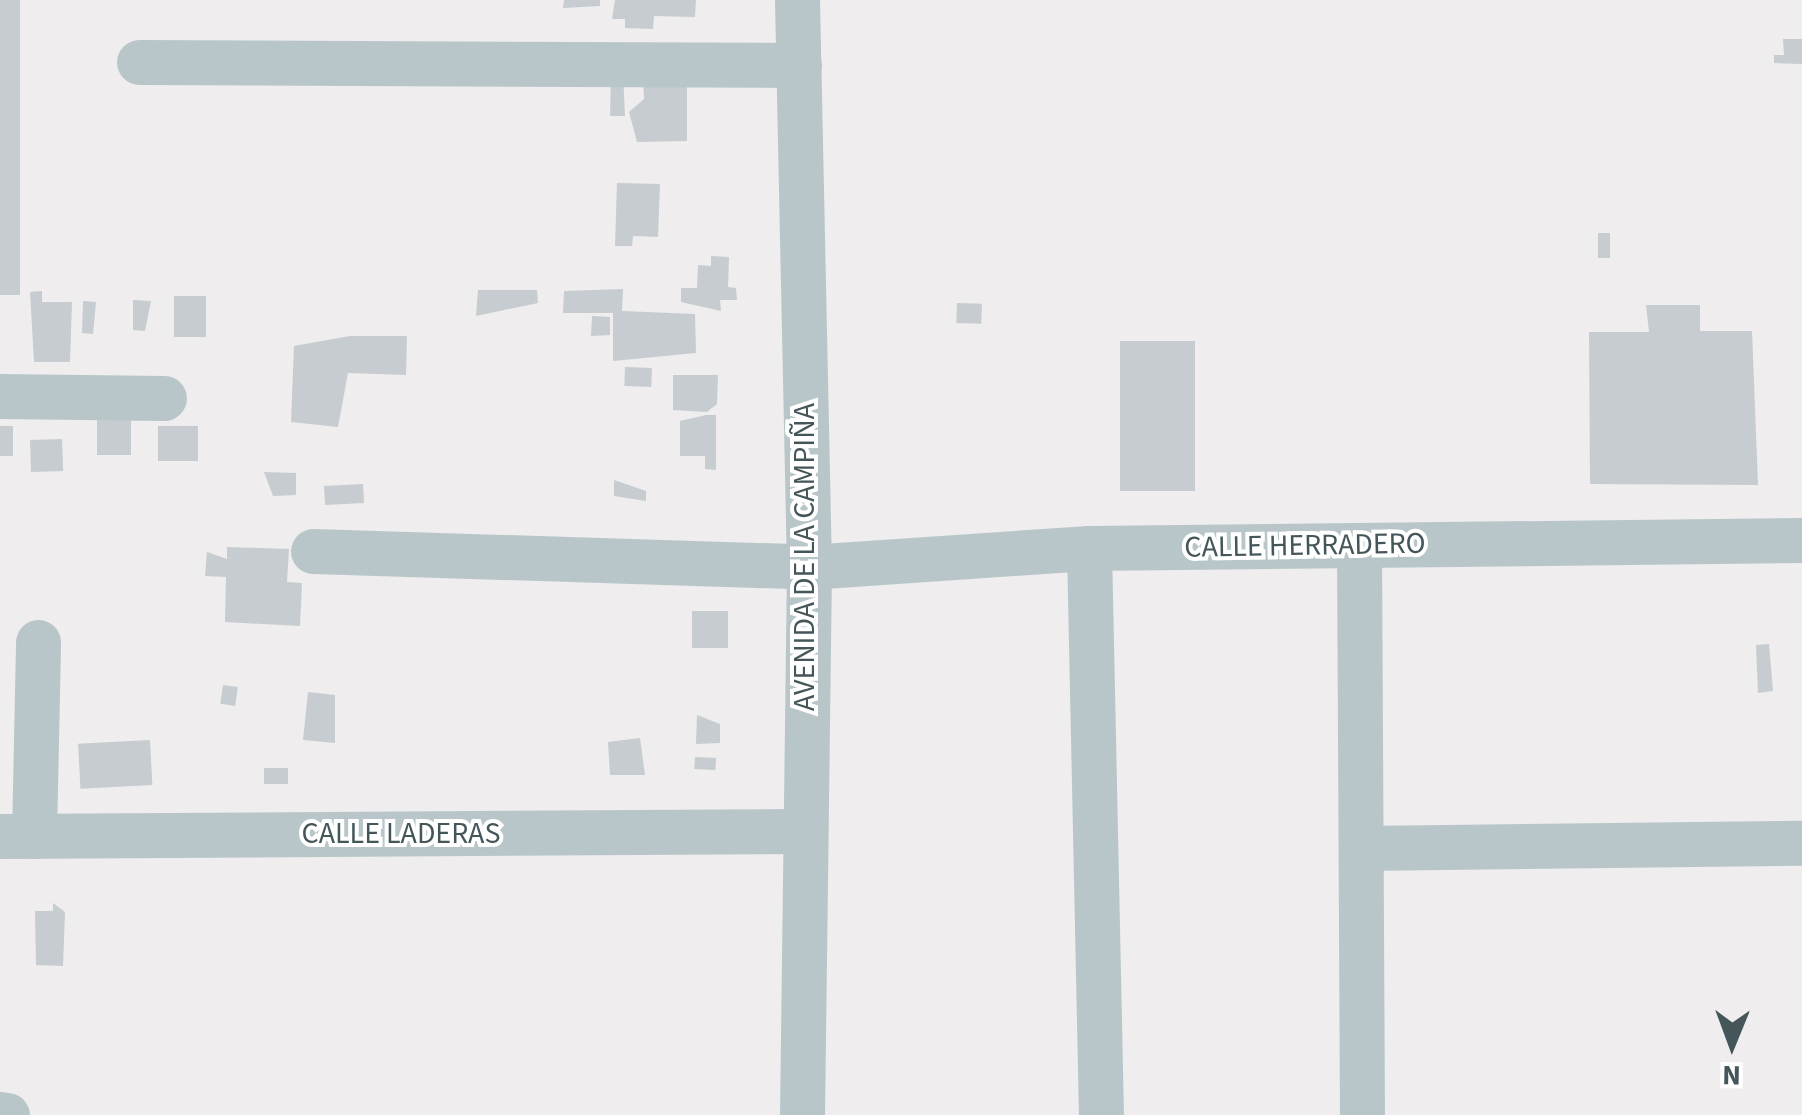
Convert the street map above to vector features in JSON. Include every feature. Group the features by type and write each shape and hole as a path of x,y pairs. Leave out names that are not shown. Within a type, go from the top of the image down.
{"street":[{"name":"AVENIDA DE LA CAMPIÑA","path":"797,0 809,567 802,1115"},
{"path":"139,62 799,65"},
{"path":"0,396 164,398"},
{"name":"CALLE HERRADERO","path":"313,551 809,567 1089,548 1802,540"},
{"path":"1360,545 1362,1115"},
{"path":"1089,548 1101,1115"},
{"path":"17,836 38,642"},
{"name":"CALLE LADERAS","path":"17,836 803,831"},
{"path":"1362,848 1802,843"},
{"path":"0,1114 8,1115"}],"building":[{"path":"0,0 20,0 20,295 0,295"},
{"path":"564,0 600,0 600,6 563,8"},
{"path":"615,0 696,0 695,17 654,16 653,29 625,28 625,19 612,19"},
{"path":"1783,39 1802,39 1802,64 1774,63 1774,55 1784,55"},
{"path":"623,73 625,116 610,116 611,74"},
{"path":"643,78 687,78 687,141 637,142 629,112 644,99"},
{"path":"617,183 660,184 658,237 633,236 632,246 615,246"},
{"path":"1598,233 1610,233 1610,258 1598,258"},
{"path":"711,256 729,257 728,287 736,288 737,300 720,300 721,311 681,302 681,288 697,288 698,265 711,266"},
{"path":"623,289 622,311 695,314 696,353 613,361 613,313 563,313 564,291"},
{"path":"478,290 537,290 538,303 476,316"},
{"path":"42,291 42,302 72,302 70,362 34,362 30,292"},
{"path":"174,296 206,296 206,337 174,337"},
{"path":"133,300 151,301 145,331 133,330"},
{"path":"83,301 96,302 93,334 82,333"},
{"path":"957,303 982,304 981,324 956,323"},
{"path":"1646,305 1700,305 1700,331 1752,331 1758,485 1590,484 1589,332 1649,332"},
{"path":"592,316 610,317 610,335 591,336"},
{"path":"350,336 407,336 406,375 348,373 338,427 291,422 294,346"},
{"path":"1120,341 1195,341 1195,491 1120,491"},
{"path":"625,367 652,368 651,387 624,386"},
{"path":"673,375 718,375 717,404 707,412 673,410"},
{"path":"716,415 716,470 705,469 705,456 680,456 680,421"},
{"path":"97,419 131,419 131,455 97,455"},
{"path":"0,426 13,426 13,456 0,456"},
{"path":"158,426 198,426 198,461 158,461"},
{"path":"62,439 63,471 31,472 30,440"},
{"path":"264,472 296,473 296,495 273,496"},
{"path":"614,480 646,491 646,501 614,496"},
{"path":"363,484 364,503 325,505 324,486"},
{"path":"227,547 289,549 287,582 302,583 300,626 225,622 226,577 205,576 207,552 227,559"},
{"path":"692,611 728,611 728,648 692,648"},
{"path":"1769,644 1773,691 1758,693 1756,645"},
{"path":"223,685 238,687 235,706 220,704"},
{"path":"308,692 335,695 335,743 303,740"},
{"path":"697,715 720,724 720,743 696,744"},
{"path":"640,738 645,775 610,775 608,742"},
{"path":"150,740 152,785 80,789 78,744"},
{"path":"695,757 716,758 715,770 694,769"},
{"path":"264,768 288,768 288,784 264,784"},
{"path":"53,903 65,912 63,966 36,965 35,911 53,911"}]}
